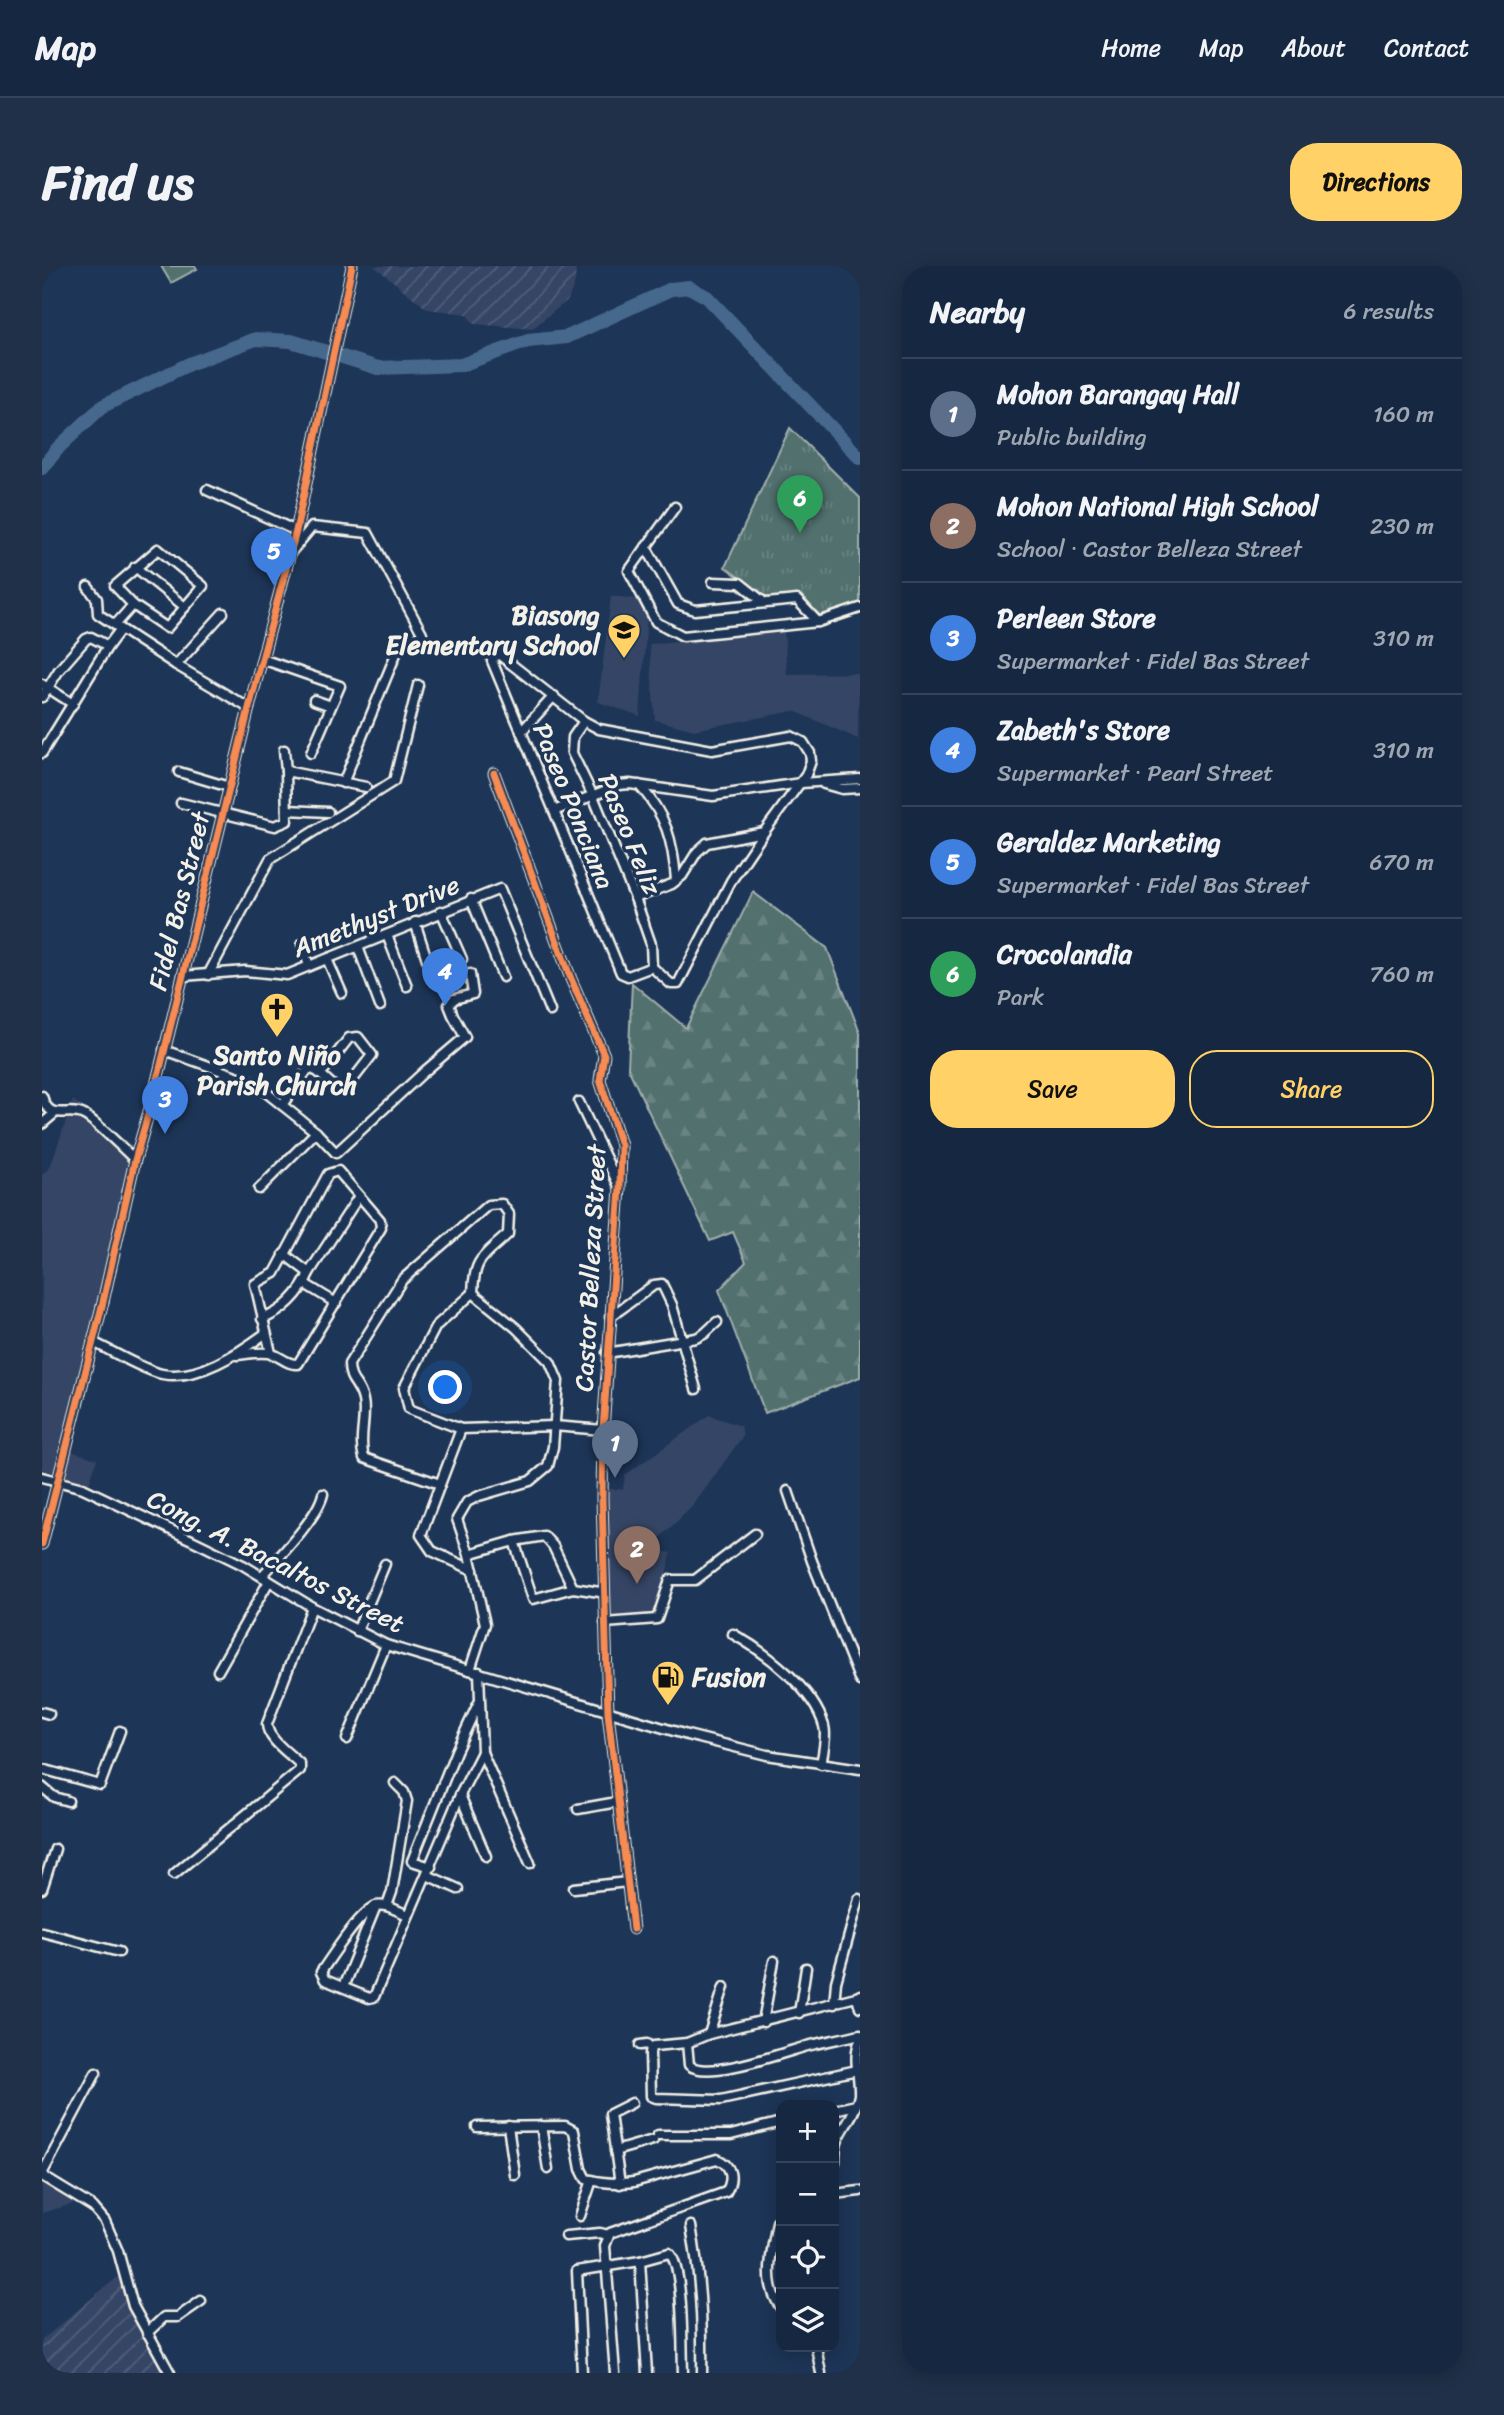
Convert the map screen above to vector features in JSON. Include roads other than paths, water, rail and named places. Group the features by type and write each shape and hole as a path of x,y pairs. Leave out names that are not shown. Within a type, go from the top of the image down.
{"street":[{"name":"Fidel Bas Street","path":"42,1544 135,1160 296,531 352,266"},
{"path":"207,490 296,531"},
{"path":"675,507 629,571 656,622 683,636 818,622 860,608"},
{"path":"290,553 312,527 368,533 422,633"},
{"path":"646,547 678,604 685,608 695,610 797,600 818,622"},
{"path":"158,549 203,586 167,628 133,605 115,586 158,549"},
{"path":"135,567 185,607"},
{"path":"713,582 740,583 765,603"},
{"path":"88,587 97,598 98,614 249,708"},
{"path":"42,753 133,605"},
{"path":"176,665 223,613"},
{"path":"42,697 45,686 89,637 108,646"},
{"path":"343,783 398,649"},
{"name":"Paseo Ponciana","path":"554,696 500,654 494,655 492,661 621,973 628,976 652,967"},
{"path":"262,659 340,686 311,753"},
{"path":"208,975 270,859 394,780 418,685"},
{"path":"45,686 73,704"},
{"path":"521,732 554,696 584,721 599,729 712,750 791,736 803,742 810,753 810,766 801,783 732,881 681,980 675,985 671,984 652,967"},
{"path":"314,700 331,706"},
{"name":"Paseo Feliz","path":"584,721 573,737 572,752 635,898 651,944 652,967"},
{"path":"181,803 275,826 287,821 284,750"},
{"path":"286,771 366,788"},
{"path":"179,772 229,787"},
{"name":"Castor Belleza Street","path":"494,773 571,979 604,1055 600,1080 621,1145 603,1430 605,1623 608,1713 633,1929"},
{"path":"554,811 619,785 638,784 713,796 801,783 821,783 840,778 860,779"},
{"path":"821,783 842,789 860,788"},
{"path":"638,784 653,801 667,826 674,854 676,880"},
{"path":"288,810 328,812"},
{"path":"635,898 682,876 697,852 707,844 764,832"},
{"name":"Amethyst Drive","path":"183,976 245,971 287,975 500,889 550,1010"},
{"path":"471,899 503,977"},
{"path":"441,911 462,959"},
{"path":"415,922 433,978"},
{"path":"387,935 407,986"},
{"path":"302,944 309,966"},
{"path":"358,947 380,1006"},
{"path":"327,959 342,993"},
{"path":"164,1050 253,1083 316,1132 336,1153 465,1037 449,1005 454,999 473,995 470,974"},
{"path":"282,1105 306,1072 312,1069 338,1090 345,1090 372,1055 371,1052 358,1037 353,1036 328,1067 318,1072"},
{"path":"42,1096 44,1103 55,1113 83,1115 135,1160"},
{"path":"579,1102 620,1188"},
{"path":"42,1124 55,1113"},
{"path":"259,1189 316,1132"},
{"path":"93,1342 149,1369 166,1374 184,1374 237,1355 271,1353 283,1361 298,1364 381,1228 380,1220 340,1172 329,1173 275,1273 255,1284 271,1353"},
{"path":"262,1319 281,1309 305,1284 309,1273 359,1196"},
{"path":"440,1484 364,1458 360,1444 364,1404 360,1390 349,1375 348,1364 402,1280 488,1205 502,1204 509,1214 508,1234 481,1259 474,1271 473,1293 436,1326 404,1388 409,1409 461,1429 554,1426 603,1430"},
{"path":"284,1254 309,1273"},
{"path":"610,1317 660,1283 672,1305 696,1389"},
{"path":"305,1284 336,1303"},
{"path":"473,1293 516,1328 550,1362 558,1381 553,1447 548,1466 530,1481 478,1496 467,1502 457,1519 469,1554 485,1624 475,1671 482,1752 530,1863"},
{"path":"607,1353 696,1338 717,1322"},
{"path":"237,1355 266,1333"},
{"path":"461,1429 421,1535 432,1551 472,1570"},
{"name":"Cong. A. Bacaltos Street","path":"42,1477 83,1488 120,1505 265,1578 386,1645 608,1713 767,1755 860,1769"},
{"path":"788,1491 812,1561 860,1681"},
{"path":"218,1671 265,1578 320,1504 323,1494"},
{"path":"605,1623 657,1619 670,1580 695,1580 755,1534"},
{"path":"469,1554 540,1535 548,1539 573,1588"},
{"path":"514,1541 533,1599 573,1588 600,1592"},
{"path":"357,1631 385,1564"},
{"path":"174,1874 300,1770 300,1764 267,1730 267,1724 312,1606"},
{"path":"733,1634 753,1645 808,1693 824,1727 821,1764"},
{"path":"347,1740 386,1645"},
{"path":"412,1861 479,1701"},
{"path":"42,1769 100,1785 120,1731"},
{"path":"408,1915 387,1906 376,1905 345,1938 321,1972 325,1980 369,1998 374,1997 460,1795 482,1752"},
{"path":"387,1906 393,1892 407,1801 404,1791 395,1783"},
{"path":"42,1787 54,1797 68,1801"},
{"path":"460,1795 486,1856"},
{"path":"578,1809 617,1802"},
{"path":"42,1889 55,1849"},
{"path":"399,1856 458,1889"},
{"path":"574,1888 628,1882"},
{"path":"834,2004 836,1982 856,1923 859,1899"},
{"path":"343,1987 376,1905"},
{"path":"42,1931 119,1952"},
{"path":"763,2022 774,1961"},
{"path":"799,2013 806,1968"},
{"path":"709,2034 724,1987"},
{"path":"640,2045 646,2044 651,2048 687,2043 709,2034 834,2004 860,1995 860,2007"},
{"path":"687,2043 689,2065 694,2069 710,2069 734,2067 860,2034"},
{"path":"839,2140 852,2117 860,2090 856,2049 860,2040"},
{"path":"651,2048 650,2090 651,2096 656,2098 722,2101 857,2070"},
{"path":"96,2073 42,2175 93,2207 105,2221 118,2251 133,2306 170,2373"},
{"path":"620,2184 610,2114 632,2103"},
{"path":"839,2109 856,2105"},
{"path":"615,2151 656,2138 731,2135 776,2123"},
{"path":"508,2126 515,2175"},
{"path":"541,2126 548,2169"},
{"path":"477,2127 571,2128 580,2169 586,2179 592,2180 620,2184 717,2160 727,2166 731,2179 726,2192 640,2221 608,2235 600,2233 566,2236"},
{"path":"580,2216 592,2180"},
{"path":"839,2193 860,2191"},
{"path":"691,2226 702,2311 702,2373"},
{"path":"776,2226 769,2268 773,2298 776,2302"},
{"path":"608,2235 605,2246 615,2373"},
{"path":"582,2373 577,2272 640,2261 664,2253 672,2255 674,2259 681,2302 683,2373"},
{"path":"640,2261 647,2373"},
{"path":"147,2333 164,2317 178,2317 201,2301"},
{"path":"817,2352 821,2373"}],"waterway":[{"path":"42,468 59,447 103,406 189,364 256,339 291,341 378,368 461,365 528,341 567,337 671,289 689,287 707,297 860,458"}],"place":[{"name":"Crocolandia","path":"800,533"},
{"name":"Geraldez Marketing","path":"274,586"},
{"name":"Biasong Elementary School","path":"624,660"},
{"name":"Zabeth's Store","path":"445,1006"},
{"name":"Santo Niño Parish Church","path":"277,1039"},
{"name":"Perleen Store","path":"165,1134"},
{"name":"Mohon Barangay Hall","path":"615,1478"},
{"name":"Mohon National High School","path":"637,1584"},
{"name":"Fusion","path":"668,1707"}]}
